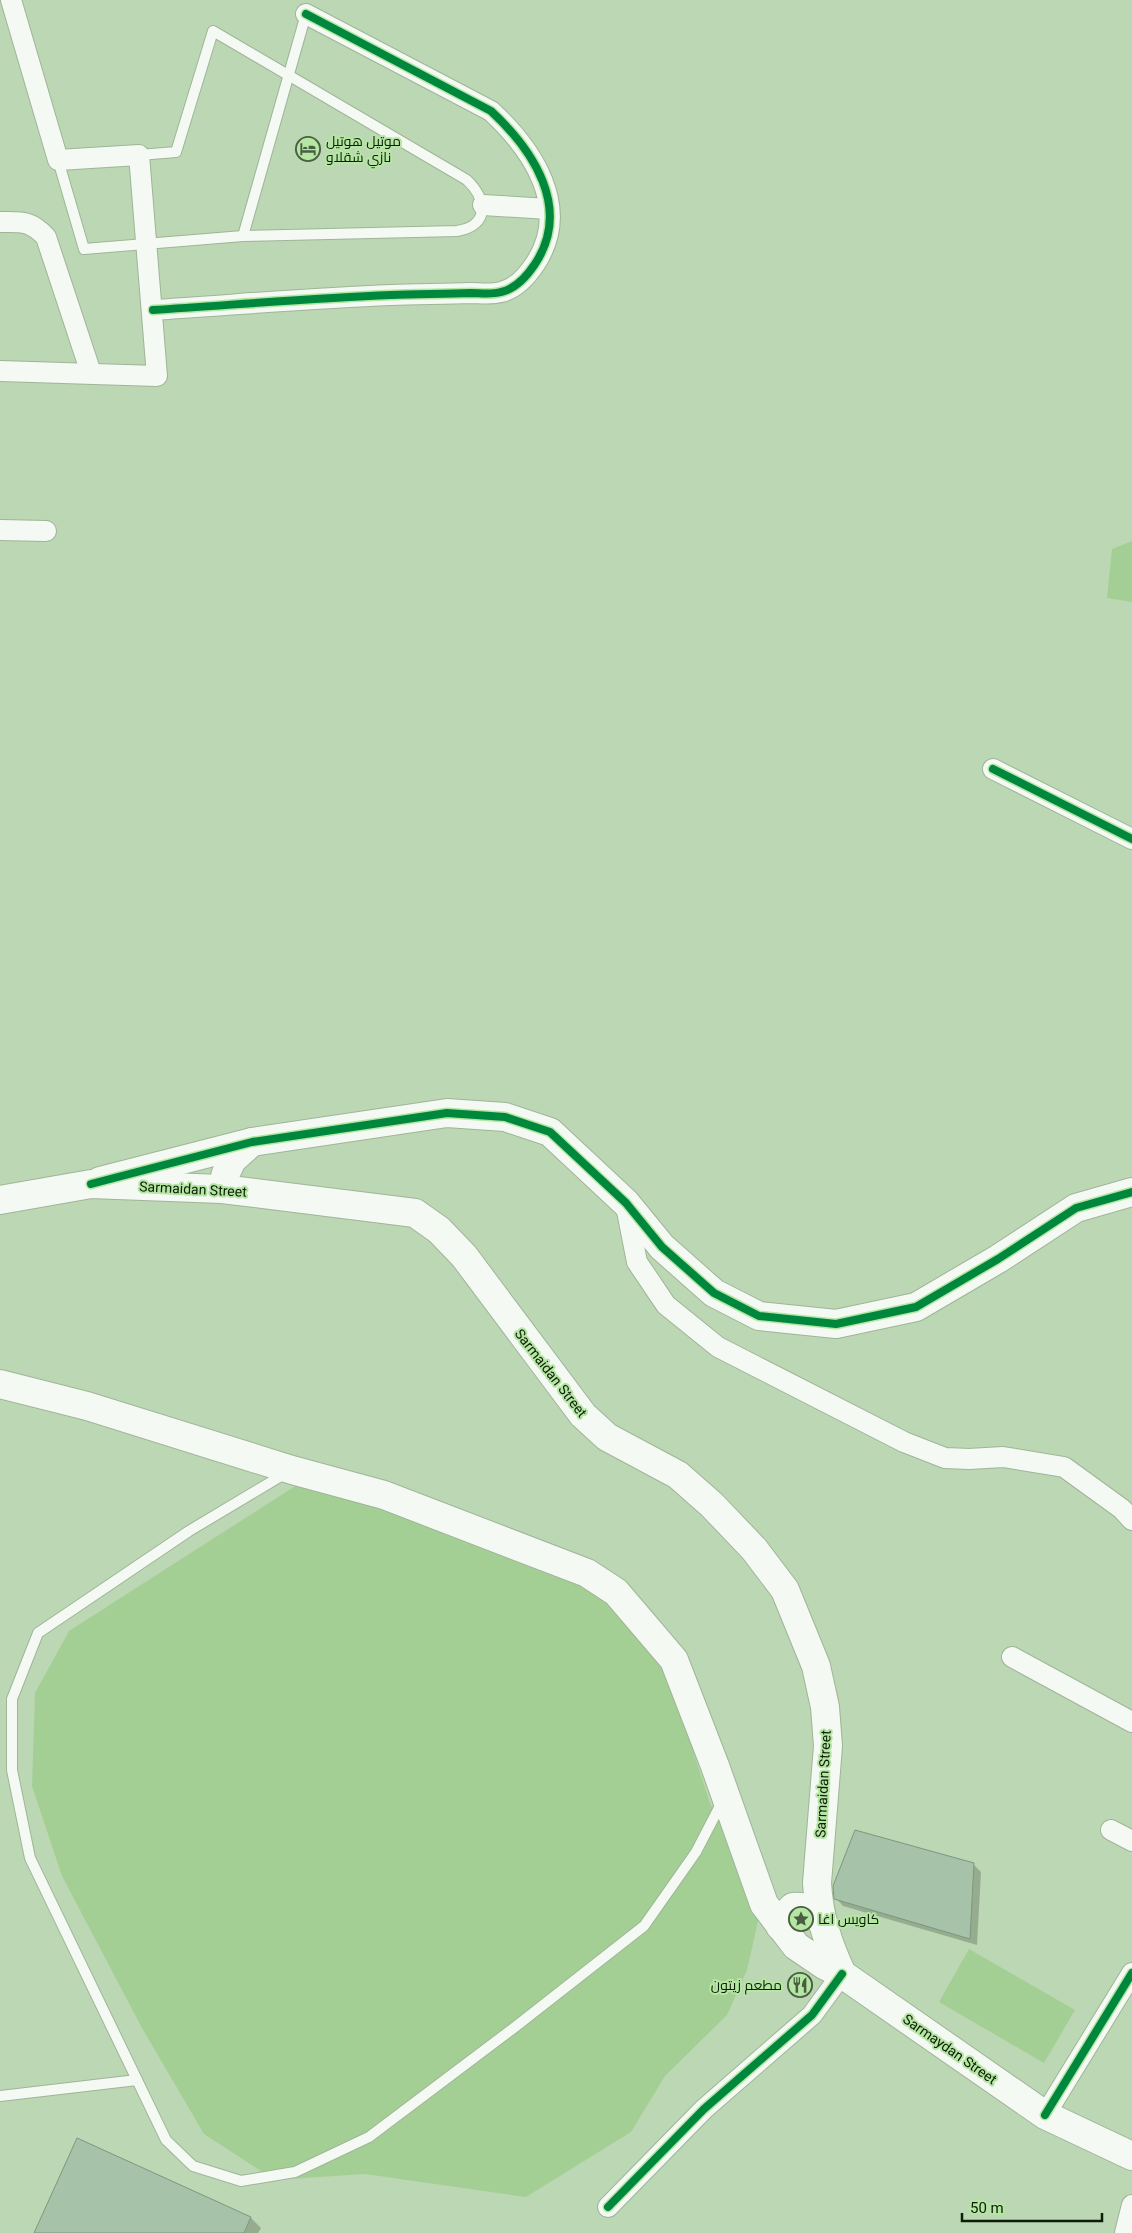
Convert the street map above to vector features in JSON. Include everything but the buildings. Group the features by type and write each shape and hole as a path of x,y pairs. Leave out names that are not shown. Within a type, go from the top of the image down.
{"main road":[{"path":"90,1184 252,1142 446,1114 504,1117 550,1132 626,1204 662,1247 714,1293 759,1316 836,1324 916,1307 998,1260 1076,1208 1132,1192"},
{"path":"222,1189 232,1160 252,1142"},
{"name":"Sarmaidan Street","path":"0,1200 90,1184 222,1189 387,1208 415,1213 440,1230 464,1256 583,1414 608,1437 678,1475 712,1505 754,1549 785,1590 816,1666 825,1707 828,1746 817,1883 820,1919 829,1946 842,1974"},
{"path":"0,1384 87,1406 292,1470 384,1494 587,1573 616,1592 637,1614 674,1660 764,1904 788,1936"},
{"path":"788,1936 785,1914 793,1907 803,1906 813,1911 820,1919"},
{"name":"Sarmaydan Street","path":"788,1936 824,1966 842,1974 1045,2115 1132,2156"}],"street":[{"path":"0,371 157,376 139,155 58,160 10,0"},
{"path":"153,310 389,295 500,293 522,279 538,259 547,234 549,209 542,181 529,153 508,127 491,111 306,14"},
{"path":"482,205 549,209"},
{"path":"0,222 27,222 38,228 46,237 91,373"},
{"path":"0,530 46,531"},
{"path":"993,769 1132,839"},
{"path":"626,1204 637,1262 666,1305 718,1347 904,1442 945,1458 1003,1457 1064,1467 1122,1509 1132,1520"},
{"path":"1012,1657 1132,1722"},
{"path":"1111,1830 1132,1840"},
{"path":"1045,2115 1132,1973"},
{"path":"608,2207 704,2109 812,2015 842,1974"},
{"path":"1125,2233 1132,2205"}],"lane":[{"path":"242,236 290,76 306,14"},
{"path":"58,160 84,248 242,236 457,231 466,230 478,221 482,205 480,194 467,180 213,31 176,152 139,155"},
{"path":"292,1470 189,1531 38,1633 12,1699 12,1770 30,1858 166,2140 192,2166 241,2181 295,2172 370,2137 644,1926 696,1852 725,1795"},
{"path":"0,2096 137,2080"}],"green space":[{"path":"1132,541 1132,602 1107,598 1112,549"},
{"path":"300,1483 460,1528 615,1595 662,1656 710,1803 761,1908 747,1970 727,2015 665,2076 631,2132 526,2197 365,2174 275,2180 204,2134 142,2028 62,1876 32,1786 35,1693 69,1631"},
{"path":"969,1949 1075,2010 1044,2063 939,2002"}],"cycle path":[{"path":"153,310 361,296 497,293 516,285 535,264 545,243 550,222 548,201 543,181 533,162 521,143 506,126 491,111 306,14"},
{"path":"993,769 1132,839"},
{"path":"91,1184 252,1142 447,1113 505,1117 550,1132 626,1203 662,1247 714,1293 759,1316 836,1324 916,1307 998,1259 1076,1208 1132,1192"},
{"path":"1045,2115 1132,1973"},
{"path":"608,2207 704,2109 812,2015 842,1974"}],"place":[{"name":"موتيل هوتيل نازي شقلاو","path":"308,149"},
{"name":"كاويس اغا","path":"801,1919"},
{"name":"مطعم زيتون","path":"800,1985"}]}
